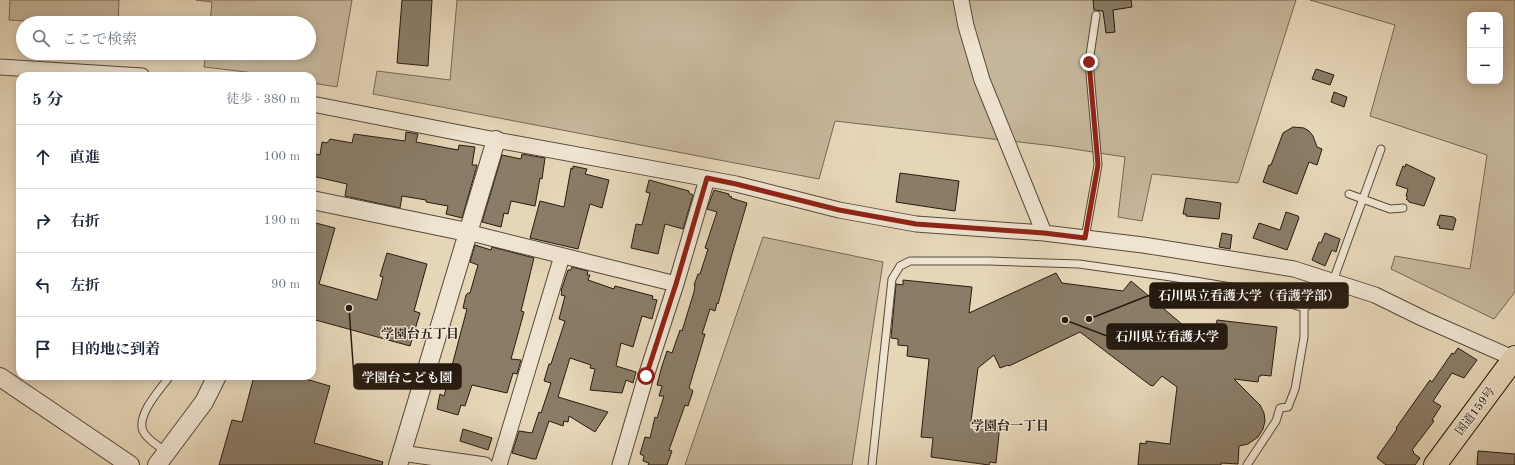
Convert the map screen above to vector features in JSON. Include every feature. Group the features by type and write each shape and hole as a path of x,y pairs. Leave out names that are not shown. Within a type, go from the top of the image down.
{"highway":[{"name":"国道159号","path":"1435,465 1514,358"}],"street":[{"path":"961,0 966,26 982,80 1044,233"},
{"path":"0,67 79,72"},
{"path":"316,105 340,108 496,140 707,178 839,210 916,224 1044,233 1143,245 1294,269 1375,295 1424,319 1514,358"},
{"path":"485,465 399,459 496,140"},
{"path":"620,465 707,178"},
{"path":"316,201 467,232 676,284"},
{"path":"499,465 562,256"},
{"path":"0,377 130,465"},
{"path":"162,459 204,402 215,380"}],"lane":[{"path":"1085,238 1098,165 1089,62 1096,15"},
{"path":"872,465 892,279 900,266 910,261 989,260 1079,264 1237,288 1304,308 1317,300 1333,281 1381,150"},
{"path":"1349,194 1390,209 1402,208"},
{"path":"1247,465 1276,421 1280,408 1288,407 1295,389 1304,337 1304,308"},
{"path":"162,459 143,431 141,424 144,414 153,398 167,380"}],"shaded area":[{"path":"10,0 119,0 118,16 16,16 16,21 9,20"},
{"path":"196,0 352,0 337,87 316,84 316,72 246,72 204,67 205,60 316,60 316,16 211,16 212,2"},
{"path":"457,0 1296,0 1238,183 1152,174 1142,221 1118,217 1125,157 1054,146 835,121 819,179 373,94 377,71 450,80"},
{"path":"1310,0 1515,0 1515,292 1494,319 1391,269 1395,256 1470,269 1487,155 1370,116 1395,25"},
{"path":"763,237 883,262 852,465 685,465"}],"building":[{"path":"402,0 432,0 428,66 397,63"},
{"path":"1093,0 1131,0 1132,7 1113,10 1115,32 1106,33 1103,11 1094,10"},
{"path":"1316,69 1334,75 1330,85 1312,79"},
{"path":"1334,92 1347,97 1344,107 1331,102"},
{"path":"1293,127 1304,128 1309,131 1313,136 1317,147 1322,149 1317,165 1309,162 1297,194 1263,182 1283,133"},
{"path":"406,132 418,134 416,142 458,150 459,145 475,147 472,165 477,165 462,218 446,214 448,206 426,202 426,200 402,196 400,208 345,196 347,184 316,177 316,154 320,155 322,142 327,143 330,139 352,143 354,134 405,141"},
{"path":"522,154 545,158 542,179 540,178 535,206 511,201 508,214 504,213 501,227 482,222 502,155 521,159"},
{"path":"1406,164 1435,178 1424,206 1409,202 1406,199 1408,197 1406,196 1408,189 1396,185 1403,166 1405,167"},
{"path":"573,166 587,169 585,174 609,180 602,208 590,204 578,249 530,238 540,201 564,207 571,168 573,169"},
{"path":"900,173 959,181 955,211 896,202"},
{"path":"649,180 689,191 689,193 693,195 683,229 665,224 658,254 631,248 636,224 642,225 650,193 646,192"},
{"path":"714,190 729,194 729,196 732,197 731,198 747,203 718,304 717,303 715,311 710,309 702,334 705,334 689,388 693,391 688,406 685,405 669,450 672,451 667,465 648,465 649,463 643,461 644,456 640,454 645,437 650,438 655,417 657,418 664,396 659,396 662,386 657,385 662,366 667,351 672,353 680,330 682,331 694,292 694,285 698,274 700,274 708,249 705,248 717,212 707,209"},
{"path":"1186,198 1221,203 1219,219 1186,216 1186,214 1183,214"},
{"path":"1286,212 1298,216 1299,218 1287,250 1253,238 1259,223 1280,230"},
{"path":"1440,215 1454,217 1456,219 1453,230 1439,228 1440,226 1437,225"},
{"path":"316,223 335,228 319,284 377,300 383,277 380,276 387,253 427,264 414,311 420,313 410,346 316,320"},
{"path":"1222,233 1232,235 1230,249 1219,247"},
{"path":"1325,233 1340,239 1336,252 1332,250 1325,266 1312,260 1319,242 1321,243"},
{"path":"475,245 491,250 492,247 534,258 521,311 524,312 511,359 521,360 517,374 513,373 507,393 472,385 465,406 461,405 458,415 437,409 440,394 444,396 467,309 463,308 466,295 470,293 478,265 470,262"},
{"path":"572,267 588,271 587,275 590,275 588,280 614,289 615,286 653,296 652,299 657,300 652,319 642,316 633,347 621,343 616,366 636,372 633,383 626,380 622,393 590,390 595,369 590,368 591,365 570,358 558,397 608,412 595,432 569,416 568,422 564,421 563,426 549,421 536,459 533,459 512,453 519,431 532,433 539,412 541,413 551,383 544,381 565,321 559,319 565,296 561,295 561,291 568,270 571,270"},
{"path":"1056,273 1062,283 1123,291 1131,281 1203,342 1205,325 1216,327 1217,320 1277,327 1271,376 1261,375 1259,376 1258,382 1234,379 1260,405 1264,413 1265,421 1263,429 1258,437 1248,444 1239,446 1238,464 1138,465 1140,443 1146,444 1146,441 1170,444 1177,387 1162,376 1153,386 1150,385 1080,332 1009,366 1000,368 994,355 978,368 971,421 1000,424 996,463 990,462 989,465 931,457 933,438 921,437 929,359 907,356 908,346 898,345 898,339 891,338 896,284 903,285 903,280 972,287 969,313"},
{"path":"1458,348 1477,360 1464,378 1452,373 1433,401 1441,406 1432,420 1434,421 1412,450 1414,452 1413,453 1420,458 1415,465 1386,465 1377,458 1380,453 1430,380 1432,382 1452,353 1454,354"},
{"path":"253,380 309,380 330,386 314,443 383,462 382,465 219,465 232,420 242,422"},
{"path":"463,429 492,438 488,450 460,441"},
{"path":"1478,451 1515,454 1515,465 1477,465"}],"place":[{"name":"学園台こども園","path":"349,308"},
{"name":"石川県立看護大学（看護学部）","path":"1089,319"},
{"name":"石川県立看護大学","path":"1065,320"}],"district":[{"name":"学園台五丁目","path":"420,333"},
{"name":"学園台一丁目","path":"1010,425"}],"route":[{"path":"646,376 676,284 707,178 839,210 916,224 1044,233 1085,238 1098,165 1089,62"}]}
